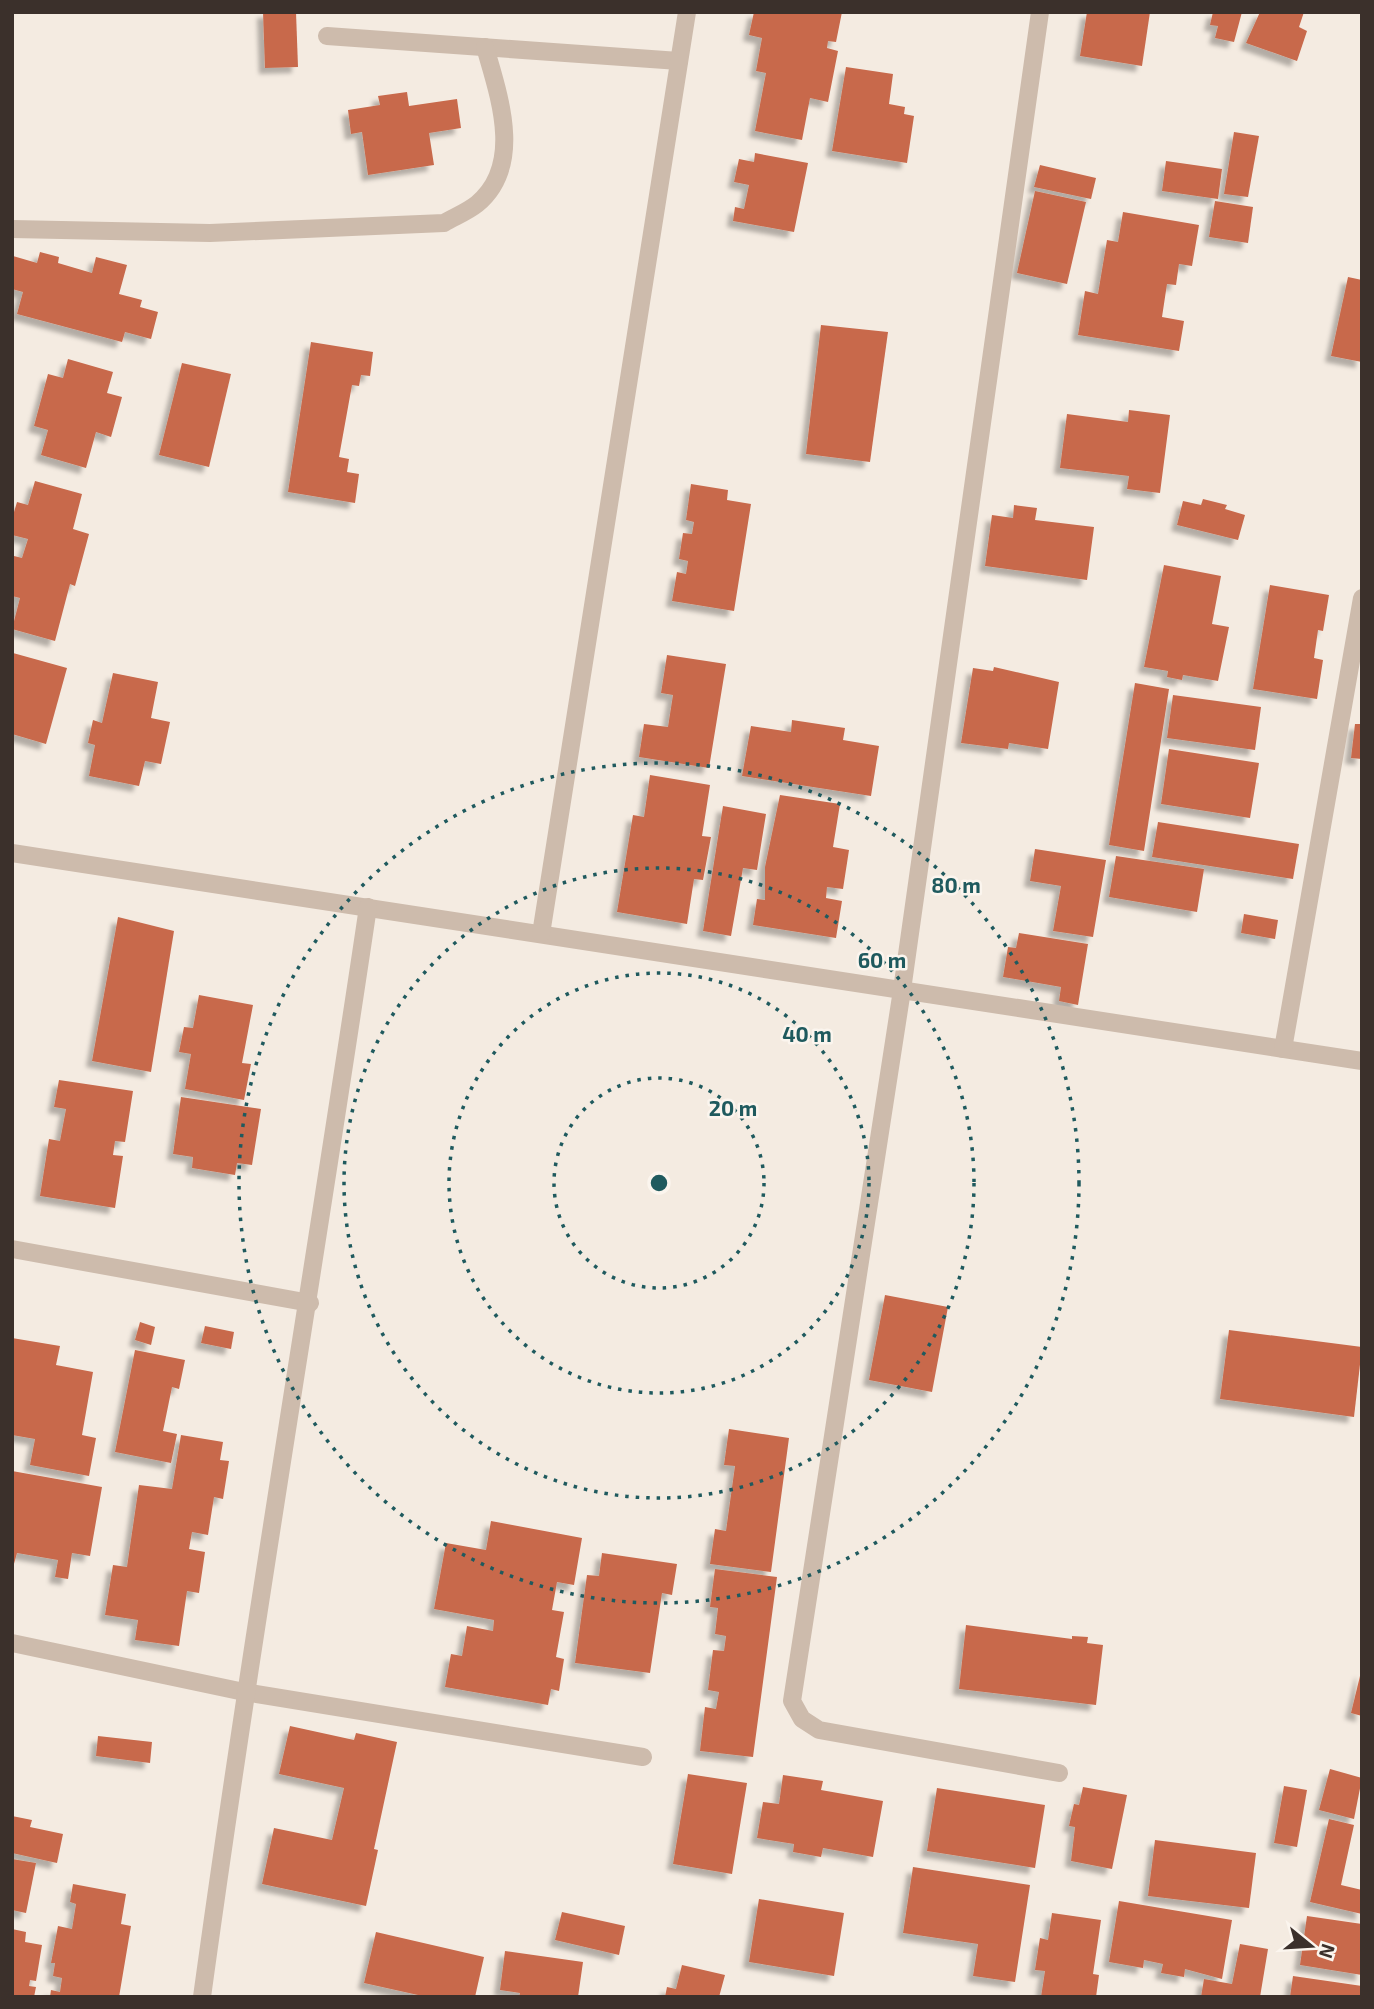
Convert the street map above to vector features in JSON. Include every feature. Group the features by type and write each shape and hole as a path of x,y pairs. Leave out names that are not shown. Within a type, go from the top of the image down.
{"street":[{"path":"541,934 687,12"},
{"path":"1040,12 902,990 792,1701 802,1719 820,1730 1059,1773"},
{"path":"327,36 679,61"},
{"path":"12,229 210,233 443,223 477,204 497,178 504,148 504,114 485,47"},
{"path":"1283,1049 1362,598"},
{"path":"12,853 1362,1061"},
{"path":"202,1997 244,1692 310,1303 368,907"},
{"path":"12,1250 310,1303"},
{"path":"12,1643 244,1692 643,1756"}],"building":[{"path":"263,12 296,12 298,67 265,68"},
{"path":"754,12 842,12 836,42 828,41 827,48 838,51 828,102 810,98 802,140 755,131 766,73 756,71 762,38 749,35"},
{"path":"1087,12 1150,12 1142,66 1080,56"},
{"path":"1213,12 1242,12 1234,42 1215,38 1218,26 1210,25"},
{"path":"1260,12 1304,12 1299,27 1307,31 1297,61 1246,43"},
{"path":"846,67 893,74 889,104 905,107 904,114 914,116 907,163 832,151"},
{"path":"407,92 409,106 457,99 461,128 429,133 434,165 368,175 362,132 351,134 348,110 380,105 378,96"},
{"path":"1234,132 1259,136 1248,197 1224,194"},
{"path":"755,153 808,163 794,232 733,221 735,207 744,209 749,185 734,182 739,159 754,162"},
{"path":"1166,161 1222,169 1218,199 1162,191"},
{"path":"1040,165 1096,178 1091,199 1034,187"},
{"path":"1035,191 1086,202 1067,284 1017,273"},
{"path":"1215,201 1253,207 1248,243 1209,237"},
{"path":"1123,212 1199,225 1192,266 1179,264 1176,285 1167,284 1162,317 1184,321 1179,351 1078,335 1085,291 1098,294 1107,240 1118,242"},
{"path":"40,252 59,257 58,263 92,273 96,257 127,265 119,294 142,300 140,307 158,312 151,339 125,332 122,342 17,314 23,292 12,289 13,256 37,263"},
{"path":"1348,277 1362,280 1362,362 1331,356"},
{"path":"821,325 888,332 870,462 806,454"},
{"path":"311,342 373,352 370,376 361,375 359,386 352,385 339,457 349,459 347,472 359,474 355,503 288,492"},
{"path":"68,359 113,372 107,393 122,397 111,437 96,432 86,468 41,455 48,430 34,426 48,374 63,378"},
{"path":"182,363 231,374 209,467 159,455"},
{"path":"1129,410 1170,415 1160,493 1127,489 1129,476 1060,468 1067,414 1128,422"},
{"path":"35,481 82,494 73,529 89,534 75,586 70,584 55,641 12,629 20,598 12,596 12,564 14,556 22,558 28,539 12,535 12,519 17,502 28,505"},
{"path":"691,484 728,490 727,500 751,504 734,611 672,601 677,572 686,574 688,561 679,559 683,533 692,534 694,522 686,520"},
{"path":"1203,499 1227,505 1225,509 1245,515 1238,540 1177,525 1183,501 1201,505"},
{"path":"1014,505 1037,508 1035,520 1094,527 1087,580 985,566 992,515 1013,518"},
{"path":"1164,565 1221,576 1212,624 1229,627 1218,681 1183,675 1182,680 1167,677 1168,671 1144,667"},
{"path":"1270,585 1329,595 1323,631 1318,630 1314,658 1323,660 1317,699 1253,689"},
{"path":"13,653 67,668 46,744 12,734"},
{"path":"667,655 726,664 709,768 639,757 644,724 668,727 673,695 661,693"},
{"path":"994,667 1059,682 1048,749 1009,743 1008,749 961,743 973,668 993,671"},
{"path":"113,673 158,682 151,718 170,722 161,764 145,761 139,786 89,776 95,745 88,743 93,720 102,723"},
{"path":"1135,683 1169,689 1144,851 1109,845"},
{"path":"1173,695 1261,707 1255,750 1167,738"},
{"path":"792,720 845,728 843,740 879,746 871,796 742,776 751,726 791,732"},
{"path":"1355,724 1362,724 1362,759 1351,758"},
{"path":"1169,749 1259,763 1250,818 1161,804"},
{"path":"650,775 710,785 702,836 711,837 703,880 694,879 687,924 617,912 633,815 644,817"},
{"path":"780,795 840,804 833,847 849,850 843,889 827,887 826,898 842,901 836,938 753,925 757,899 765,900 765,867"},
{"path":"723,806 766,814 757,870 743,868 731,936 703,931"},
{"path":"1158,822 1299,844 1293,879 1152,857"},
{"path":"1035,849 1106,860 1093,937 1053,931 1061,886 1030,881"},
{"path":"1116,856 1204,869 1197,912 1109,897"},
{"path":"1244,914 1278,920 1275,939 1241,933"},
{"path":"118,917 174,931 151,1072 92,1061"},
{"path":"1019,933 1088,944 1078,1005 1059,1001 1061,987 1003,977 1008,947 1016,948"},
{"path":"199,995 253,1005 242,1063 251,1064 244,1100 185,1089 191,1054 179,1052 184,1027 193,1028"},
{"path":"59,1080 133,1091 125,1142 115,1141 113,1155 123,1156 115,1208 40,1196 49,1139 60,1141 66,1109 54,1107"},
{"path":"181,1097 261,1109 252,1165 237,1163 235,1175 192,1168 193,1157 173,1154"},
{"path":"885,1295 948,1307 932,1392 869,1380"},
{"path":"140,1322 155,1327 151,1345 135,1340"},
{"path":"205,1326 234,1332 231,1349 201,1343"},
{"path":"1229,1330 1362,1347 1354,1417 1220,1399"},
{"path":"12,1338 60,1346 56,1365 93,1372 82,1435 96,1438 89,1476 30,1465 35,1439 12,1435"},
{"path":"135,1350 185,1360 179,1389 172,1387 163,1431 177,1434 171,1463 115,1452"},
{"path":"729,1429 789,1438 771,1572 710,1564 715,1529 726,1531 735,1466 724,1465"},
{"path":"181,1435 223,1442 220,1460 229,1461 223,1499 214,1497 208,1535 192,1532 189,1549 205,1552 199,1593 187,1591 179,1646 135,1640 138,1620 105,1615 113,1565 127,1567 139,1485 172,1489"},
{"path":"12,1471 102,1487 90,1556 72,1553 68,1579 55,1577 58,1560 17,1553 12,1571"},
{"path":"491,1521 582,1538 574,1585 557,1582 552,1610 564,1612 556,1657 564,1659 559,1691 551,1689 548,1705 445,1687 451,1654 462,1656 467,1626 493,1631 494,1620 434,1609 446,1543 486,1550"},
{"path":"602,1553 677,1564 672,1595 662,1593 650,1673 575,1663 587,1575 599,1576"},
{"path":"715,1569 777,1577 753,1757 700,1751 705,1707 716,1709 719,1692 708,1690 713,1650 724,1651 726,1636 715,1634 718,1608 710,1607"},
{"path":"966,1625 1072,1639 1072,1636 1088,1637 1087,1643 1103,1645 1096,1705 959,1689"},
{"path":"1362,1672 1362,1716 1351,1713"},
{"path":"290,1726 354,1740 356,1733 397,1742 374,1849 378,1850 366,1906 262,1884 274,1828 332,1840 344,1788 279,1774"},
{"path":"98,1736 152,1742 150,1763 96,1756"},
{"path":"1330,1769 1362,1778 1354,1819 1319,1810"},
{"path":"688,1774 747,1783 732,1874 673,1864"},
{"path":"783,1775 823,1781 821,1790 883,1801 873,1857 823,1848 821,1857 793,1852 794,1844 757,1838 763,1802 779,1804"},
{"path":"1284,1786 1307,1790 1297,1847 1274,1843"},
{"path":"1083,1787 1127,1795 1112,1869 1071,1861 1075,1827 1069,1826 1074,1804 1079,1805"},
{"path":"937,1788 1045,1805 1035,1868 927,1851"},
{"path":"12,1816 32,1820 30,1827 63,1834 57,1863 12,1853"},
{"path":"1329,1819 1354,1825 1341,1885 1362,1890 1362,1914 1310,1902"},
{"path":"1155,1840 1256,1853 1249,1908 1148,1896"},
{"path":"12,1859 36,1863 26,1913 12,1910"},
{"path":"913,1867 1030,1885 1015,1982 973,1976 978,1944 903,1933"},
{"path":"73,1884 126,1894 121,1924 131,1926 119,1997 50,1997 51,1990 60,1992 62,1978 53,1976 55,1963 51,1963 58,1926 72,1929 76,1904 70,1902"},
{"path":"759,1899 844,1913 834,1976 749,1962"},
{"path":"1119,1901 1232,1920 1222,1979 1185,1969 1184,1977 1161,1973 1163,1964 1144,1960 1143,1968 1109,1962"},
{"path":"562,1912 625,1926 619,1955 555,1940"},
{"path":"1052,1913 1101,1920 1093,1974 1099,1975 1096,1997 1041,1997 1045,1971 1035,1970 1040,1938 1048,1940"},
{"path":"1307,1916 1362,1924 1362,1975 1300,1965"},
{"path":"12,1929 26,1932 25,1942 42,1945 36,1981 30,1980 29,1986 36,1987 34,1997 12,1997"},
{"path":"376,1932 484,1957 475,1997 427,1997 364,1983"},
{"path":"1240,1944 1268,1949 1260,1997 1201,1997 1204,1979 1232,1984"},
{"path":"505,1951 583,1962 578,1997 519,1997 520,1993 500,1990"},
{"path":"682,1965 725,1975 719,1997 665,1997 667,1987 676,1989"},
{"path":"1293,1976 1362,1986 1362,1997 1290,1997"}]}
